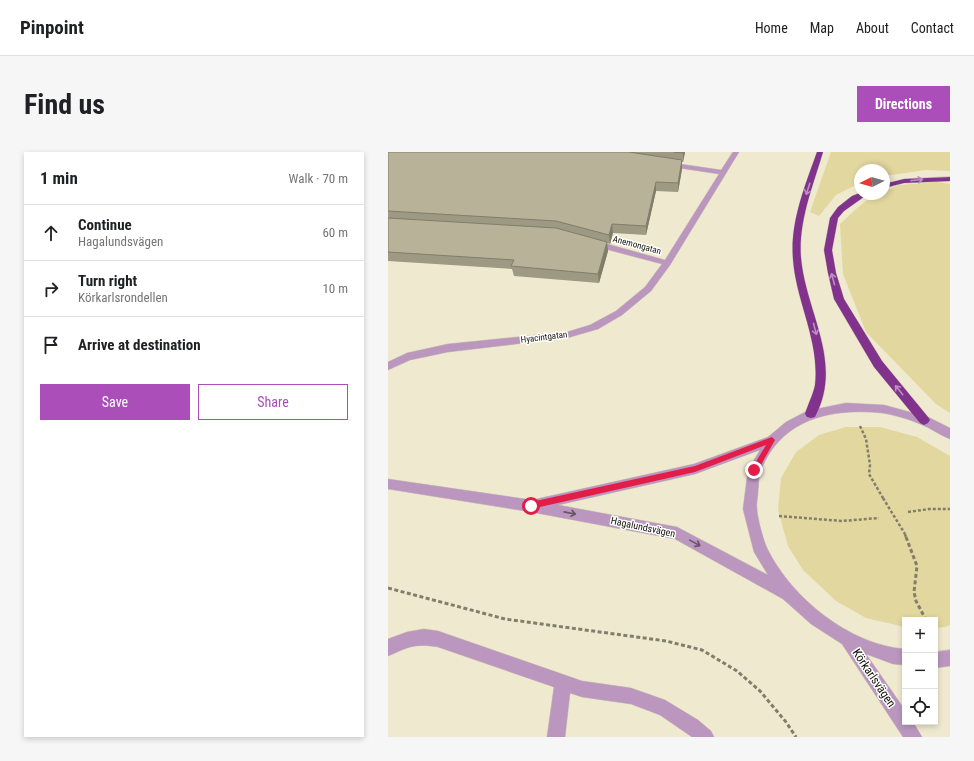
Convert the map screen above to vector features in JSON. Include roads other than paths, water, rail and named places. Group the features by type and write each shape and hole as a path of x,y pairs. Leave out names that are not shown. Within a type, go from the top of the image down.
{"highway":[{"path":"812,414 820,385 820,354 816,332 804,294 797,260 797,238 802,210 820,152"},
{"path":"890,184 904,181 950,179"},
{"path":"854,199 841,209 834,218 830,233 828,250 839,299 878,364 924,420"}],"street":[{"name":"Hyacintgatan","path":"388,366 407,357 448,348 567,335 594,327 619,313 648,289 667,263 736,152"},
{"path":"657,162 724,173"},
{"name":"Anemongatan","path":"587,242 667,263"},
{"path":"902,657 893,656 847,639 816,619 789,595 761,552 750,508 754,470 772,440 790,425 812,414 846,407 884,409 924,420 950,434"},
{"name":"Hagalundsvägen","path":"531,506 695,469 772,440"},
{"name":"Hagalundsvägen","path":"388,484 531,506 677,533 789,595"},
{"path":"388,648 398,642 412,637 423,636 452,644 582,689 631,696 665,708 692,726 705,737"},
{"name":"Körkarlsvägen","path":"847,639 913,737"},
{"path":"938,660 950,658"},
{"path":"556,737 563,682"}]}
